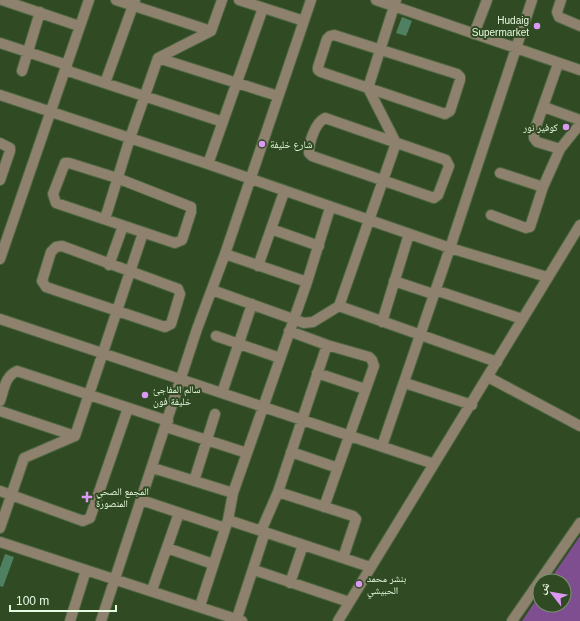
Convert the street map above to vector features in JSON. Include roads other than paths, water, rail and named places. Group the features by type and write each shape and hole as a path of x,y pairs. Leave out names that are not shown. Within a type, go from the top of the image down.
{"street":[{"path":"2,0 80,26"},
{"path":"0,259 89,0"},
{"path":"116,0 134,3 211,31"},
{"path":"105,219 130,138 158,58 211,31 222,0"},
{"path":"239,0 304,21"},
{"path":"101,621 153,468 180,380 225,254 311,0"},
{"path":"376,0 394,3 474,34 558,64 580,70"},
{"path":"474,34 487,0"},
{"path":"382,446 450,248 532,0"},
{"path":"561,0 557,12 559,17 580,26"},
{"path":"105,83 134,3"},
{"path":"212,290 304,324 313,322 339,306 396,143 368,88 394,3"},
{"path":"208,164 263,8"},
{"path":"22,71 40,12"},
{"path":"334,35 460,76 460,80 447,114 368,88 320,72 318,70 330,36 334,35"},
{"path":"0,43 28,52 105,83 223,122"},
{"path":"158,58 278,96"},
{"path":"558,64 534,132 534,138 537,142 560,149"},
{"path":"0,95 208,164 249,180 450,248 547,277"},
{"path":"544,106 580,120"},
{"path":"325,118 396,143 446,160 449,166 436,198 312,156 309,153 309,148 318,124 325,118"},
{"path":"490,215 526,228 530,227 543,188 560,149 580,124"},
{"path":"0,143 10,148 0,180"},
{"path":"69,163 117,178 191,207 192,212 182,240 175,243 56,203 53,194 65,164 69,163"},
{"path":"500,173 543,188"},
{"path":"258,266 284,192"},
{"path":"200,606 227,524 233,493 307,282 330,208"},
{"path":"338,621 370,567 472,405 547,277 580,225"},
{"path":"109,265 123,226"},
{"path":"271,229 319,246"},
{"path":"0,528 24,458 75,436 103,354 128,271 143,232"},
{"path":"382,322 409,234"},
{"path":"62,246 128,271 178,289 180,294 178,302 168,327 46,287 42,280 51,252 56,247 62,246"},
{"path":"225,254 307,282"},
{"path":"394,282 434,292 522,320"},
{"path":"222,394 252,304"},
{"path":"339,306 497,362"},
{"path":"0,320 222,394 301,418 434,464"},
{"path":"290,331 327,345 369,357 374,366 348,434 324,507"},
{"path":"216,336 280,358"},
{"path":"0,542 152,590 238,620 254,570 263,531 278,492 301,418 327,345"},
{"path":"0,401 7,379 11,373 17,371 90,394 207,440 247,453"},
{"path":"317,373 365,389"},
{"path":"488,377 580,426"},
{"path":"404,383 472,405"},
{"path":"0,491 83,522 87,521 90,518 128,408"},
{"path":"0,411 75,436"},
{"path":"194,480 215,414"},
{"path":"291,452 338,468"},
{"path":"153,468 233,493"},
{"path":"278,492 356,519 343,558"},
{"path":"141,500 179,513 263,531 370,567"},
{"path":"152,590 179,513"},
{"path":"512,621 580,523"},
{"path":"290,583 303,545"},
{"path":"167,548 213,564"},
{"path":"70,621 86,570"},
{"path":"254,570 349,602"}],"place":[{"name":"Hudaig Supermarket","path":"537,26"},
{"name":"كوفير نور","path":"566,127"},
{"name":"شارع خليفة","path":"262,144"},
{"name":"سالم المفاجئ خليفة فون","path":"145,395"},
{"name":"المجمع الصحي المنصورة","path":"87,497"},
{"name":"بنشر محمد الحبيشي","path":"359,584"}]}
